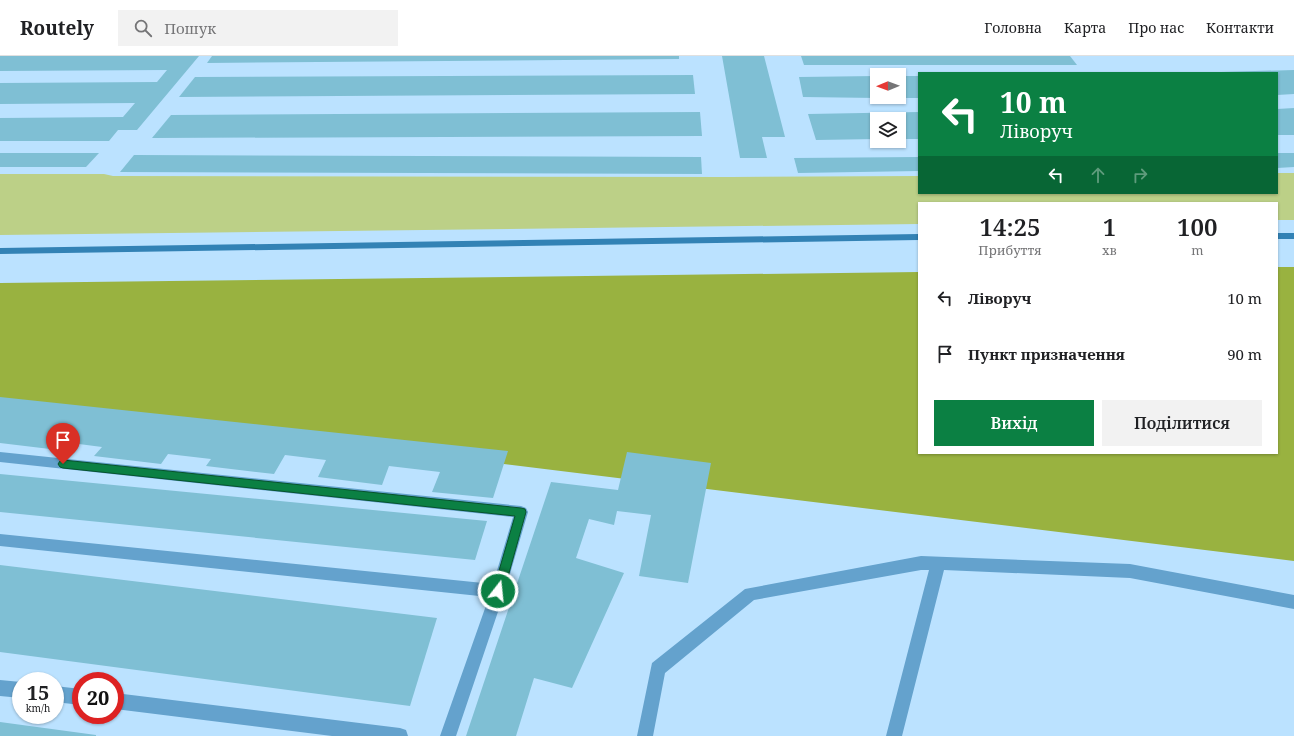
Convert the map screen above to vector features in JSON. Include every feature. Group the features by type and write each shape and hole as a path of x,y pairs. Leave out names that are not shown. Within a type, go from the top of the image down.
{"street":[{"path":"1278,236 1294,236"},
{"path":"0,251 918,237"}],"lane":[{"path":"0,457 521,512 498,591 448,736"},
{"path":"0,540 498,591"},
{"path":"645,736 658,669 750,594 921,563 1130,571 1294,602"},
{"path":"894,736 938,564"},
{"path":"0,688 12,689"},
{"path":"124,703 400,736"}],"green space":[{"path":"1278,173 1294,173 1294,220 1278,220 1278,202 918,202 918,224 0,235 0,174 104,174 113,176 918,176 918,194 1278,194"},
{"path":"1278,267 1294,267 1294,561 0,402 0,283 918,272 918,454 1278,454"}],"building":[{"path":"0,56 199,56 137,130 118,130 109,141 0,141 0,118 123,117 135,103 0,104 0,83 157,82 167,70 0,71"},
{"path":"212,56 679,56 679,59 207,63"},
{"path":"722,56 764,56 785,137 762,137 767,158 740,158"},
{"path":"801,56 1070,56 1077,65 804,65"},
{"path":"1294,70 1294,94 1278,95 1278,72 1221,72"},
{"path":"693,75 695,94 179,97 195,77"},
{"path":"870,76 870,98 803,97 799,77"},
{"path":"906,76 918,76 918,98 906,98"},
{"path":"1294,108 1294,135 1278,135 1278,109"},
{"path":"700,112 702,136 152,138 171,115"},
{"path":"906,112 918,112 918,139 906,139"},
{"path":"870,113 870,139 816,140 808,114"},
{"path":"0,153 99,153 86,167 0,167"},
{"path":"1278,153 1294,153 1294,167 1278,168"},
{"path":"134,155 701,157 702,174 120,172"},
{"path":"918,157 918,171 798,173 794,158"},
{"path":"0,397 508,451 493,498 432,492 440,472 389,466 382,485 318,477 326,460 285,455 274,474 206,466 211,459 168,454 161,464 94,456 102,447 56,441 50,449 0,443"},
{"path":"627,452 711,463 688,583 639,576 651,515 617,511 614,525 589,519 576,558 624,573 572,688 534,678 516,736 466,736 551,482 618,490"},
{"path":"0,474 487,521 475,560 0,512"},
{"path":"0,565 437,618 410,706 0,652"},
{"path":"0,722 96,735 96,736 0,736"}],"route":[{"path":"63,464 521,512 498,591"}]}
